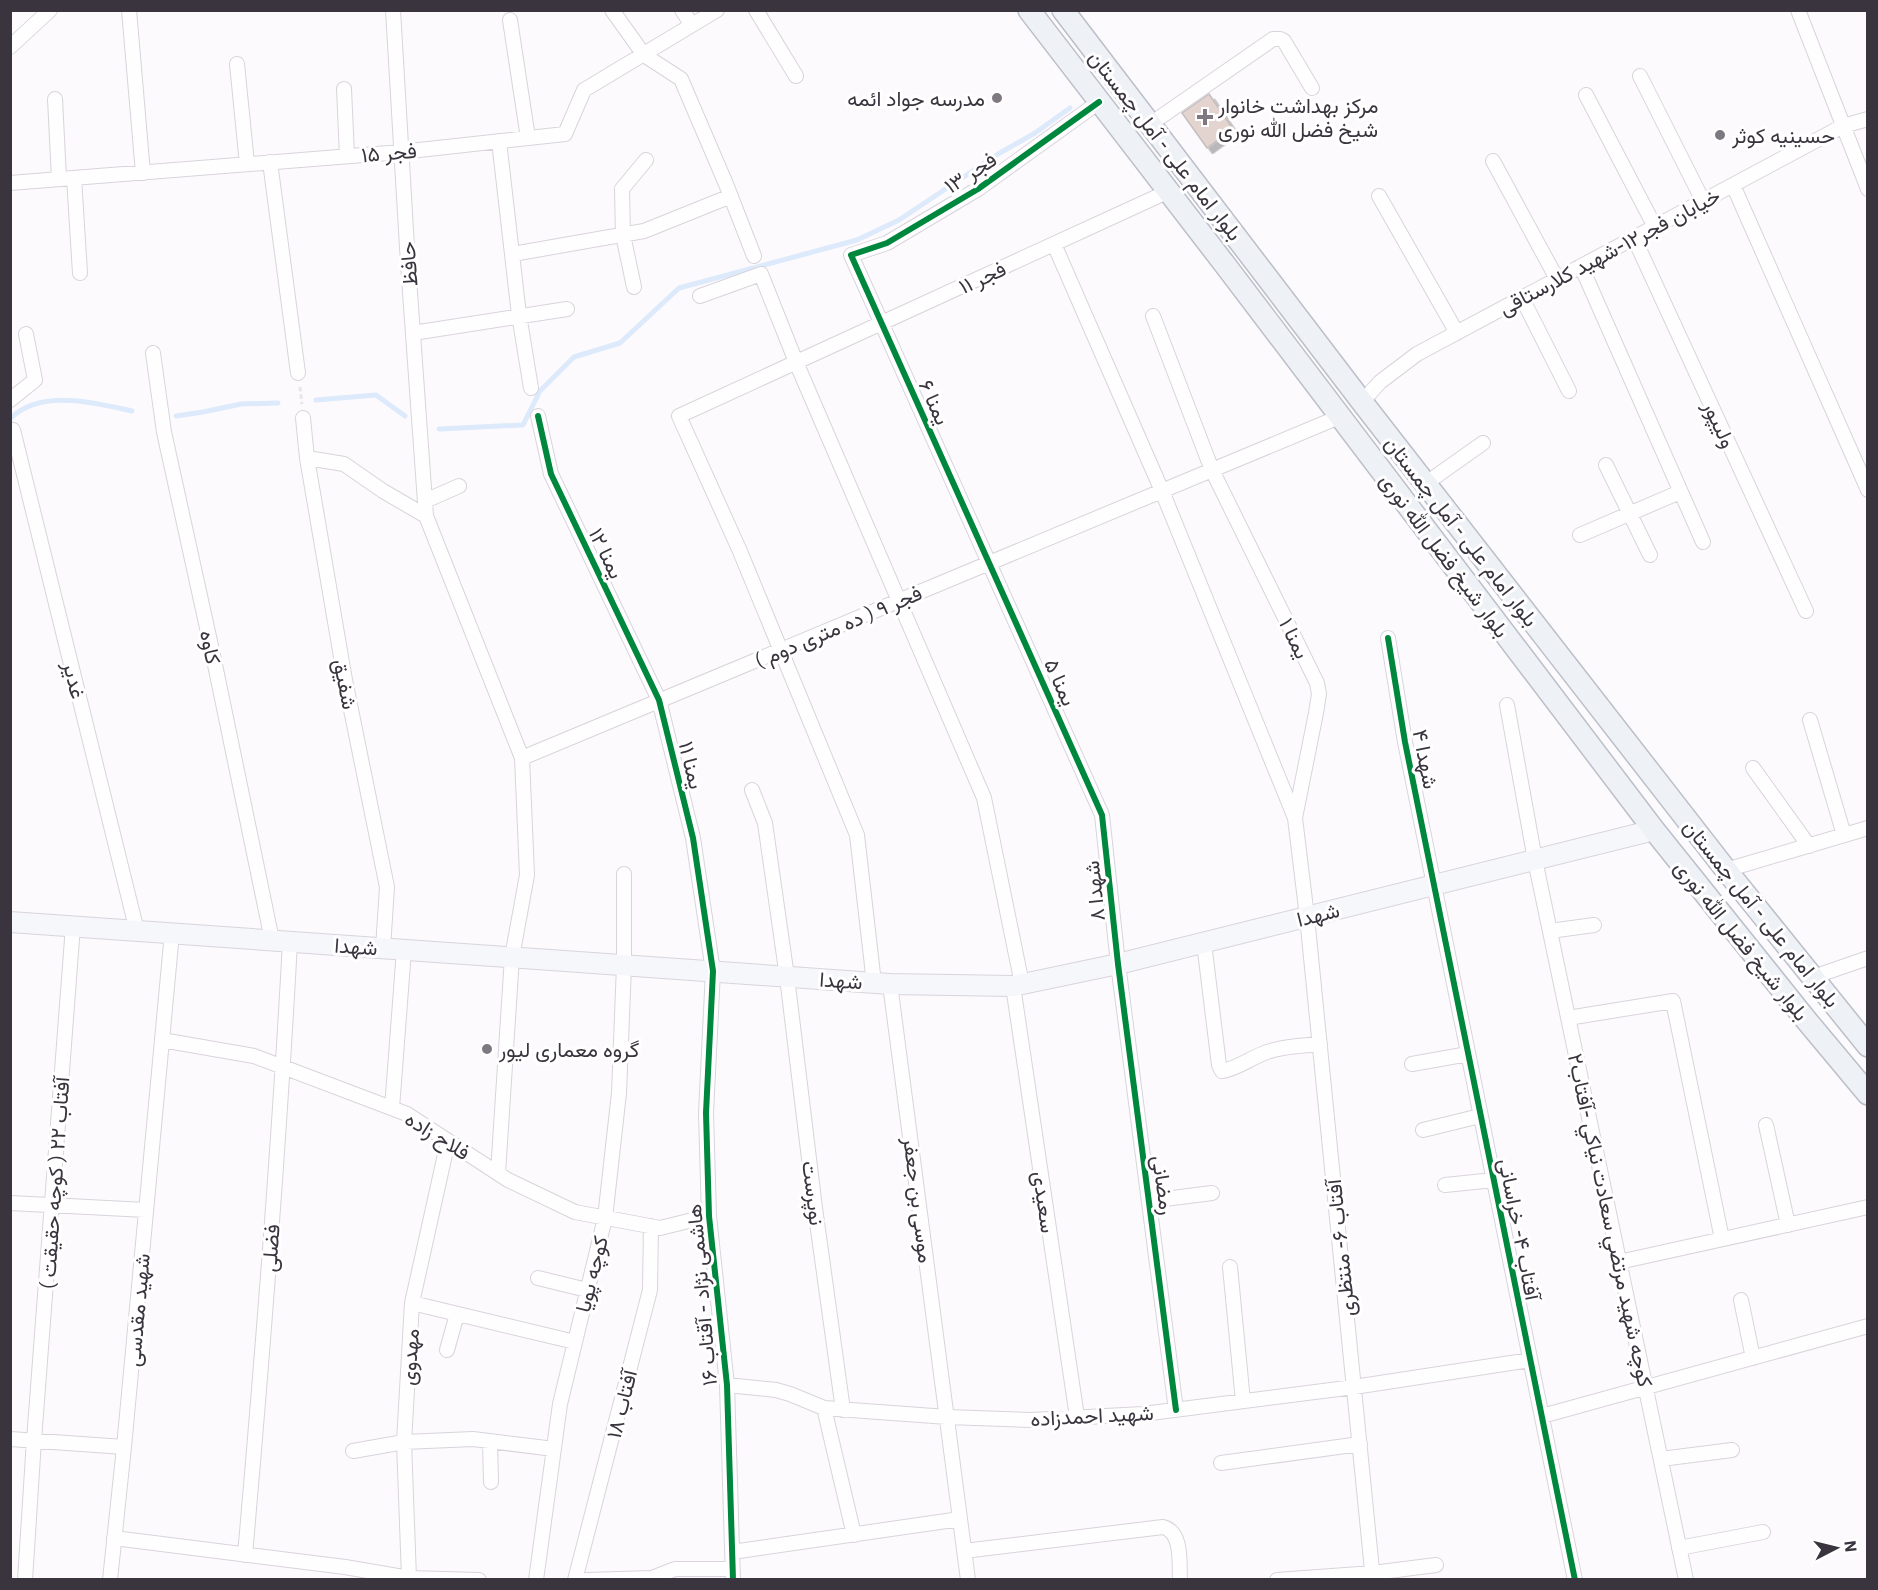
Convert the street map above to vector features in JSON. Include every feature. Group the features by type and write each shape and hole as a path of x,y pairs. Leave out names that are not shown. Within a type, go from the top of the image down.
{"main road":[{"name":"بلوار شیخ فضل الله نوری","path":"1029,10 1654,830 1807,1022 1868,1094"},
{"name":"بلوار امام علی - آمل چمستان","path":"1063,10 1425,484 1726,870 1867,1046"},
{"path":"1226,266 1246,248"},
{"path":"1378,467 1401,477 1438,524 1446,519 1446,510"},
{"path":"1450,562 1449,545 1455,540 1463,544 1488,579 1507,588"},
{"name":"شهدا","path":"10,922 882,983 1018,985 1118,964 1654,830"},
{"path":"1807,1022 1826,1018 1833,1002"},
{"path":"1844,1064 1846,1055 1851,1050 1867,1046"}],"street":[{"path":"10,47 50,10"},
{"path":"129,10 143,172"},
{"name":"حافظ","path":"393,10 426,516 522,758"},
{"path":"612,10 644,55 681,79 754,256"},
{"path":"682,10 693,25"},
{"name":"فجر ۱۵","path":"10,183 401,152 565,134 584,90 717,10"},
{"path":"756,10 795,76"},
{"path":"1798,10 1868,189"},
{"path":"510,20 528,138"},
{"path":"1149,125 1273,39 1284,41 1312,88"},
{"path":"237,64 247,164"},
{"path":"1640,76 1703,201"},
{"path":"344,89 347,156"},
{"path":"1586,95 1655,227"},
{"path":"55,99 59,179"},
{"name":"فجر ۱۳","path":"851,255 887,243 978,189 1099,102"},
{"name":"خيابان فجر۱۲-شهيد كلارستاقی","path":"1362,402 1380,382 1417,354 1843,126 1868,119"},
{"path":"499,141 519,315 531,387"},
{"path":"634,287 623,235 622,189 646,160"},
{"path":"1493,161 1557,279"},
{"path":"270,162 298,373"},
{"path":"74,178 80,273"},
{"path":"1733,185 1868,490"},
{"name":"فجر ۱۱","path":"679,416 1167,192"},
{"path":"513,254 644,231 731,196"},
{"path":"1379,196 1457,333"},
{"name":"ولیپور","path":"1634,238 1806,611"},
{"path":"1054,244 1162,491 1295,818"},
{"name":"یمنا ۶","path":"851,255 990,562"},
{"path":"1581,266 1702,542"},
{"name":"سعیدی","path":"700,296 761,274 796,362 984,798 1018,985 1077,1417"},
{"path":"1522,298 1569,391"},
{"path":"413,333 567,309"},
{"name":"یمنا ۱","path":"1153,316 1212,470 1317,683 1319,694 1316,713 1295,818"},
{"path":"10,400 35,380 26,334"},
{"name":"کاوه","path":"153,353 164,432 213,654 281,941"},
{"name":"یمنا ۱۲","path":"538,416 551,474 659,700"},
{"name":"موسی بن جعفر","path":"679,416 738,549 857,835 882,983 947,1417 968,1580"},
{"name":"فجر ۹ ( ده متری دوم )","path":"522,758 1339,417"},
{"name":"شفیق","path":"303,418 307,458 345,680 387,887 383,948"},
{"name":"غدیر","path":"13,430 137,931"},
{"path":"1425,484 1483,443"},
{"path":"307,458 344,464 383,491 426,516"},
{"path":"1606,465 1650,555"},
{"path":"425,501 459,486"},
{"path":"1580,535 1680,492"},
{"name":"یمنا ۵","path":"990,562 1102,815"},
{"name":"شهدا ۴","path":"1388,638 1405,742 1434,885"},
{"name":"یمنا ۱۱","path":"659,700 693,838 713,971"},
{"name":"كوچه شهيد مرتضي سعادت نياكي -آفتاب۲","path":"1507,705 1535,860 1686,1580"},
{"path":"1810,720 1844,835"},
{"path":"498,1173 512,957 527,875 522,758"},
{"path":"1754,768 1809,846"},
{"name":"نوپرست","path":"752,790 765,824 843,1410"},
{"name":"شهدا ۸","path":"1102,815 1118,964"},
{"name":"آفتاب ۶- منتظری","path":"1295,818 1307,917 1373,1576"},
{"path":"1726,870 1865,829 1868,844"},
{"name":"کوچه پویا","path":"536,1580 560,1404 605,1218 619,1093 624,965 624,874"},
{"name":"آفتاب ۴- خراسانی","path":"1434,885 1575,1580"},
{"path":"1550,931 1594,925"},
{"name":"آفتاب ۲۲ ( کوچه حقیقت )","path":"25,1580 73,926"},
{"name":"شهید مقدسی","path":"110,1580 172,933"},
{"name":"فضلی","path":"245,1555 284,1067 281,941"},
{"path":"1204,943 1219,1065 1222,1071 1270,1050 1320,1044"},
{"path":"392,1108 404,950"},
{"path":"1813,977 1868,958"},
{"name":"رمضانی","path":"1118,964 1176,1410"},
{"name":"هاشمی نژاد - آقتاب ۱۶","path":"713,971 706,1113 709,1216 727,1385 733,1574"},
{"path":"1568,1018 1673,1000 1722,1239"},
{"name":"فلاح زاده","path":"162,1040 254,1056 407,1114 498,1173 575,1212 660,1228 709,1216"},
{"path":"1412,1064 1468,1054"},
{"path":"1423,1130 1480,1116"},
{"path":"1766,1125 1788,1225"},
{"name":"مهدوی","path":"409,1578 404,1442 412,1303 448,1141"},
{"path":"1445,1185 1494,1180"},
{"path":"1149,1201 1212,1193"},
{"path":"10,1203 146,1210"},
{"path":"1620,1262 1868,1207"},
{"name":"آفتاب ۱۸","path":"575,1580 650,1290 651,1226"},
{"path":"1230,1267 1243,1401"},
{"path":"538,1278 587,1290"},
{"path":"1740,1300 1753,1358"},
{"path":"412,1303 575,1342"},
{"path":"447,1350 457,1314"},
{"path":"1542,1416 1868,1326"},
{"name":"شهید احمدزاده","path":"727,1385 776,1390 824,1408 947,1417 1031,1420 1143,1414 1354,1387 1530,1360"},
{"path":"824,1408 854,1536"},
{"path":"10,1439 124,1447"},
{"path":"353,1451 404,1442 473,1439 554,1449"},
{"path":"490,1442 491,1482"},
{"path":"1221,1463 1360,1444"},
{"path":"1660,1459 1732,1450"},
{"path":"732,1552 960,1519"},
{"path":"964,1551 1163,1527 1173,1532 1177,1541 1180,1580"},
{"path":"1679,1548 1763,1532"},
{"path":"114,1538 345,1567 409,1578 479,1580"},
{"path":"1277,1580 1373,1576 1436,1565"},
{"path":"586,1580 652,1578 675,1569 733,1574"}],"path":[{"path":"298,373 303,418"}],"building":[{"name":"مرکز بهداشت خانوار شیخ فضل الله نوری","path":"1209,94 1233,129 1207,148 1182,113"}],"waterway":[{"path":"439,429 523,425 540,391 574,357 620,343 679,288 857,240 899,220 1070,108"},
{"path":"316,400 376,395 405,416"},
{"path":"10,419 22,409 52,401 85,402 132,411"},
{"path":"176,416 241,404 278,403"}],"cycle path":[{"path":"1099,102 978,189 887,243 851,255 1102,815 1118,964 1176,1410"},
{"path":"538,416 551,474 659,700 693,838 713,971 706,1113 709,1216 727,1385 733,1580"},
{"path":"1388,638 1405,742 1575,1580"}],"place":[{"name":"مدرسه جواد ائمه","path":"997,98"},
{"name":"مرکز بهداشت خانوار شیخ فضل الله نوری","path":"1205,117"},
{"name":"حسینیه کوثر","path":"1720,135"},
{"name":"گروه معماری لیور","path":"487,1049"}]}
